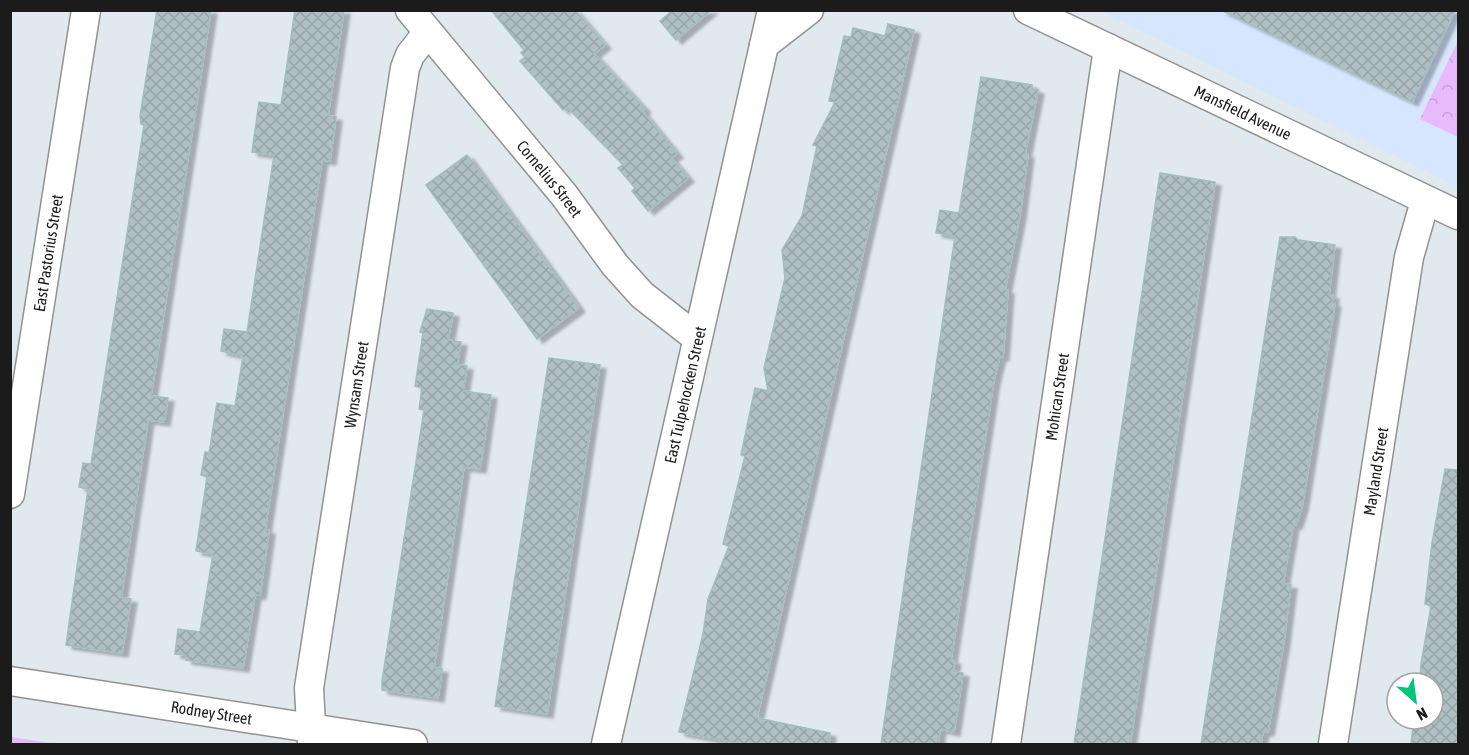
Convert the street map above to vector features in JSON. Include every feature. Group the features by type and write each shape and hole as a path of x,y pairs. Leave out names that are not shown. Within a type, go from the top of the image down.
{"street":[{"name":"East Pastorius Street","path":"10,494 86,10"},
{"name":"East Tulpehocken Street","path":"606,744 772,10"},
{"path":"764,45 809,10"},
{"name":"Mansfield Avenue","path":"1028,10 1458,215"},
{"name":"Cornelius Street","path":"419,21 564,195 615,265 642,295 697,338"},
{"name":"Wynsam Street","path":"311,736 309,688 405,68 419,21"},
{"name":"Mohican Street","path":"1006,744 1108,48"},
{"name":"Mayland Street","path":"1333,744 1409,257 1425,201"},
{"name":"Rodney Street","path":"10,681 311,736 412,744"}],"shaded area":[{"path":"1100,11 1458,11 1458,187"}],"green space":[{"path":"1458,41 1458,137 1420,119"},
{"path":"11,737 57,744 11,744"}],"building":[{"path":"157,10 211,10 151,396 168,398 164,422 148,420 121,598 131,599 122,653 66,645 88,489 79,487 83,463 91,464 144,125 141,124 140,116"},
{"path":"295,10 344,10 328,116 336,117 330,161 322,160 265,530 269,530 260,595 255,595 243,668 186,660 186,655 175,654 178,629 200,632 213,554 196,551 207,477 201,475 205,452 209,453 217,403 235,406 243,356 221,351 224,329 247,332 274,155 252,152 259,102 281,105"},
{"path":"491,10 575,10 605,45 594,54 645,109 642,111 677,154 671,158 688,178 648,211 632,191 635,188 618,168 623,165 567,107 563,110 520,61 525,57 521,53 524,50"},
{"path":"673,10 711,10 676,40 660,21"},
{"path":"1221,10 1455,10 1412,102"},
{"path":"888,24 914,30 757,718 830,733 829,744 743,744 679,732 703,634 708,599 729,546 723,544 745,456 741,455 755,388 768,391 764,368 785,278 782,250 802,216 817,146 813,145 835,102 829,101 844,36 851,37 853,28 885,36"},
{"path":"981,77 1032,85 1032,89 1038,90 1025,154 1028,154 1020,215 1005,290 1008,290 1003,357 1000,356 994,380 951,660 955,661 953,671 963,673 954,732 940,729 938,744 881,744 955,236 936,233 940,210 959,213"},
{"path":"467,155 579,308 537,339 426,185"},
{"path":"1160,173 1215,182 1130,744 1074,744"},
{"path":"1280,237 1295,237 1298,240 1335,245 1329,295 1333,295 1332,303 1335,303 1302,507 1296,525 1293,525 1283,584 1291,585 1284,641 1268,732 1263,732 1261,744 1201,744"},
{"path":"427,309 453,313 448,340 461,342 457,365 467,366 463,391 491,395 480,469 464,467 434,668 442,669 438,698 382,690 424,410 419,409 422,388 415,386 423,333 420,332"},
{"path":"549,358 600,365 547,714 495,706"},
{"path":"1445,469 1458,470 1458,744 1411,744 1413,731 1445,731 1445,671 1421,671 1431,606 1425,604 1432,543"}]}
